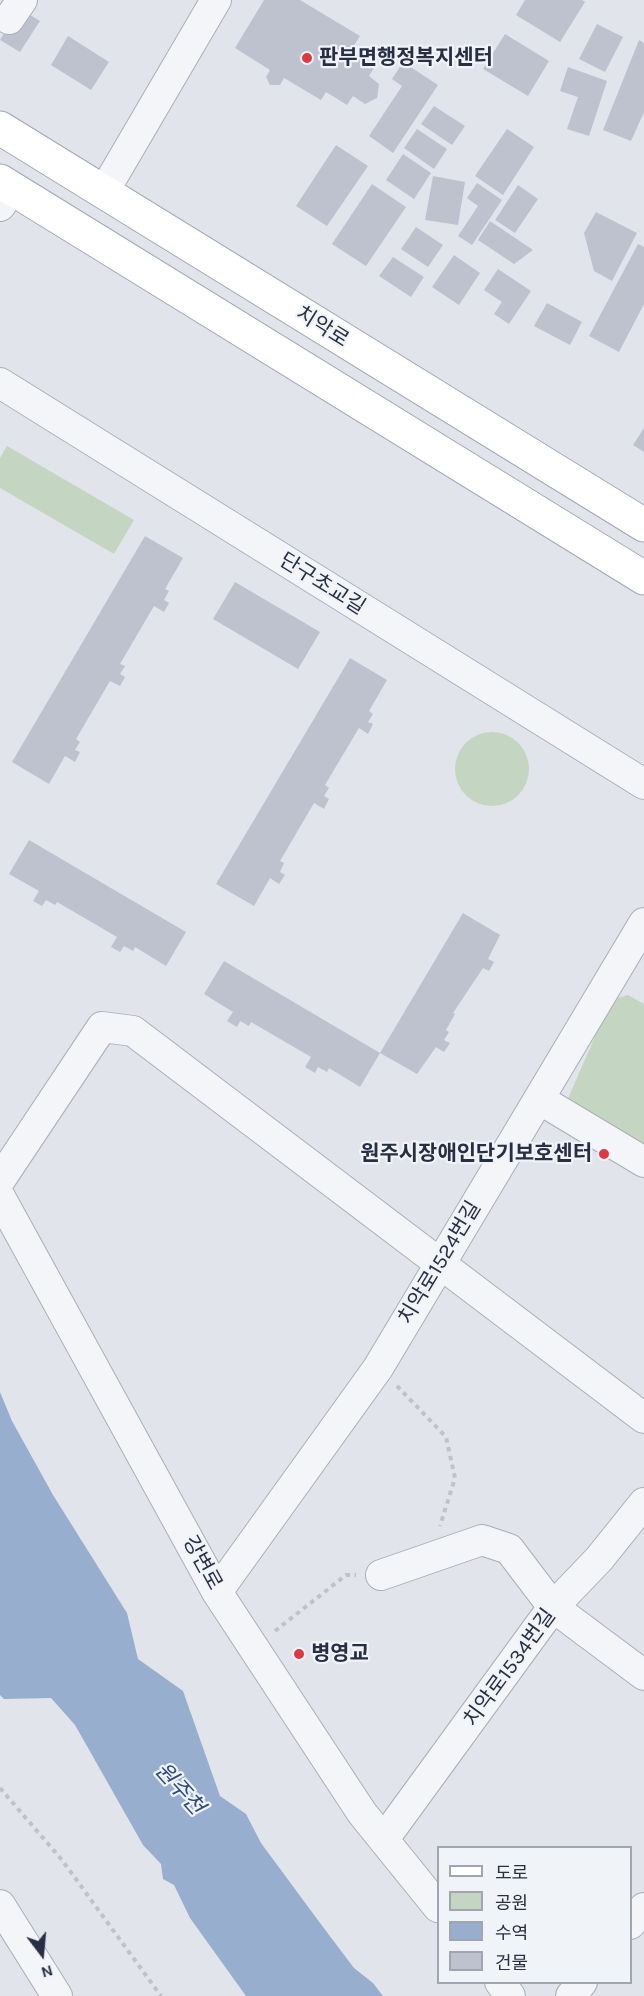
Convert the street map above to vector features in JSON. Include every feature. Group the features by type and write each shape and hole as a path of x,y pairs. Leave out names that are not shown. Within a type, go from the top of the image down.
{"main road":[{"name":"치악로","path":"0,128 644,525"},
{"path":"4,192 644,578"}],"street":[{"path":"103,193 216,0"},
{"name":"단구초교길","path":"0,383 644,784"},
{"name":"치악로1524번길","path":"218,1592 378,1368 538,1100 634,966 644,923"},
{"path":"0,1179 102,1027 133,1031 440,1261 644,1418"},
{"path":"538,1100 644,1161"},
{"name":"강변로","path":"0,1197 218,1592 362,1813 437,1906"},
{"name":"치악로1534번길","path":"384,1839 553,1607 639,1520"},
{"path":"381,1575 482,1540 509,1549 553,1607 644,1675"},
{"path":"0,1905 57,1996"},
{"path":"632,1922 644,1908"},
{"path":"501,1984 510,1996"},
{"path":"571,1996 581,1984"}],"path":[{"path":"378,1368 446,1437 455,1478 429,1558"},
{"path":"254,1649 346,1575"},
{"path":"0,1788 62,1860 161,1996"}],"green space":[{"path":"7,446 134,520 114,554 0,488 0,458"},
{"path":"492,732 506,735 518,743 526,755 529,769 526,783 518,795 506,803 492,806 478,803 466,795 458,783 455,769 458,755 466,743 478,735"},
{"path":"628,995 644,1004 644,1153 566,1103 611,1000"}],"water":[{"name":"원주천","path":"0,1392 12,1421 53,1495 127,1613 138,1659 183,1691 220,1796 246,1814 261,1843 320,1923 354,1968 373,1983 383,1996 246,1996 190,1918 174,1885 163,1879 161,1864 143,1845 75,1725 51,1698 4,1699 0,1695"}],"building":[{"name":"판부면행정복지센터","path":"264,0 300,0 360,36 351,50 376,65 369,76 379,84 377,98 365,104 353,96 347,105 326,92 321,100 284,78 280,85 270,85 266,77 270,70 235,48"},
{"path":"525,0 582,0 585,2 560,42 516,15"},
{"path":"19,8 40,21 20,52 0,40"},
{"path":"597,24 623,37 605,72 579,59"},
{"path":"505,34 549,61 528,96 483,69"},
{"path":"68,36 109,62 91,90 51,65"},
{"path":"639,40 644,43 644,112 631,141 603,130"},
{"path":"403,62 438,85 393,153 369,136 402,86 392,79"},
{"path":"568,67 607,81 589,136 567,129 578,97 560,91"},
{"path":"434,106 465,126 452,145 421,124"},
{"path":"417,129 447,149 434,169 404,148"},
{"path":"507,129 534,147 503,195 475,176"},
{"path":"336,145 368,166 327,226 296,206"},
{"path":"403,154 431,173 414,199 386,180"},
{"path":"433,176 465,182 458,225 425,220"},
{"path":"477,183 502,200 472,245 458,236 478,206 467,198"},
{"path":"372,184 406,207 366,266 332,244"},
{"path":"518,185 538,199 515,233 495,220"},
{"path":"596,212 637,233 612,281 594,271 584,233"},
{"path":"490,221 533,250 514,264 478,240"},
{"path":"416,227 443,245 428,267 401,249"},
{"path":"638,244 644,247 644,304 619,352 589,336"},
{"path":"454,255 480,273 459,305 432,287"},
{"path":"393,257 424,277 411,297 379,276"},
{"path":"498,269 531,291 509,324 494,314 502,302 484,290"},
{"path":"547,303 582,322 570,345 534,326"},
{"path":"644,428 644,452 633,445"},
{"path":"145,536 183,558 165,589 169,591 164,600 169,603 164,612 154,606 120,664 125,666 120,674 125,677 120,686 110,681 76,739 80,742 75,750 80,752 75,762 65,756 49,784 12,762"},
{"path":"235,582 320,632 298,669 213,619"},
{"path":"350,658 387,680 369,711 373,714 368,722 373,724 368,734 359,728 325,785 329,788 324,796 329,799 324,809 314,803 280,861 284,863 280,872 285,875 279,884 270,878 254,906 216,884"},
{"path":"29,840 186,932 166,966 135,947 133,951 124,946 120,952 111,947 117,937 57,902 55,905 46,900 42,906 33,901 39,891 9,874"},
{"path":"463,913 500,935 488,959 494,962 489,971 483,968 453,1013 455,1014 446,1030 449,1032 444,1040 450,1043 444,1052 436,1047 417,1074 380,1053"},
{"path":"224,961 380,1053 360,1087 329,1068 327,1072 318,1067 315,1073 305,1067 311,1057 251,1022 249,1026 240,1021 237,1027 227,1021 233,1012 204,994"}],"place":[{"name":"판부면행정복지센터","path":"307,58"},
{"name":"원주시장애인단기보호센터","path":"604,1154"},
{"name":"병영교","path":"299,1654"}]}
